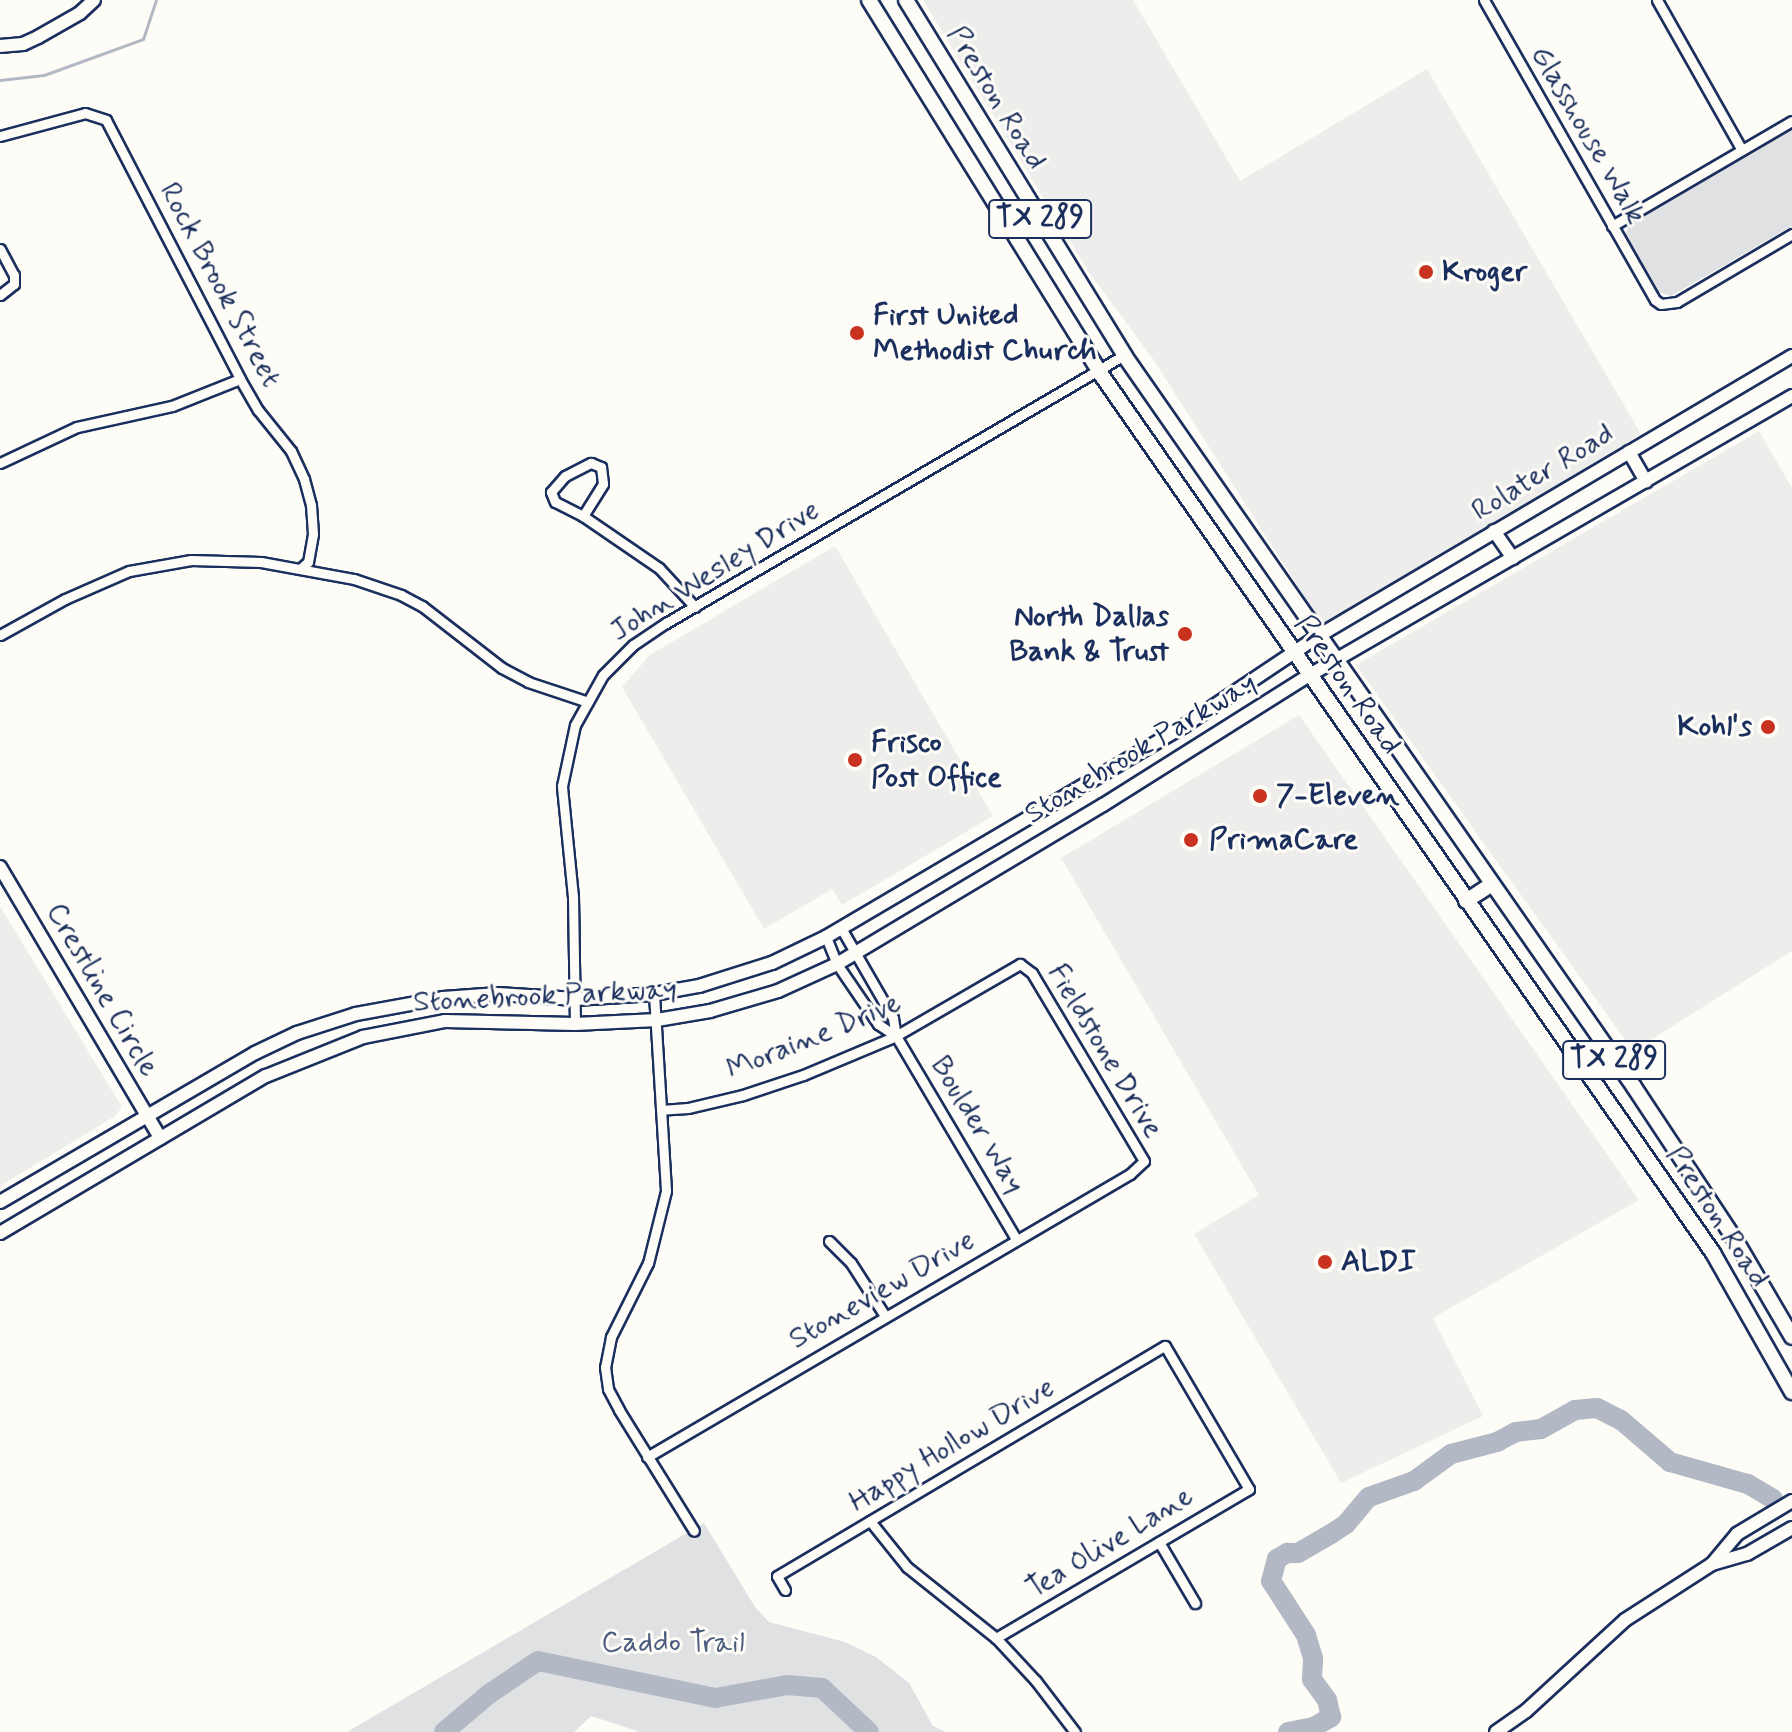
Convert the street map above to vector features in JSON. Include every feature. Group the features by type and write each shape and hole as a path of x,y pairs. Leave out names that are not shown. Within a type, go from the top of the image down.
{"main road":[{"path":"0,46 23,44 48,32 80,13 94,0"},
{"name":"Preston Road","path":"869,0 1098,370 1308,676 1678,1203 1719,1264 1792,1392"},
{"name":"Preston Road","path":"906,0 1124,355 1700,1187 1792,1337"},
{"name":"Rolater Road","path":"1320,635 1792,356"},
{"name":"Rolater Road","path":"1337,659 1792,396"},
{"path":"1629,452 1646,481"},
{"path":"1494,531 1513,558"},
{"name":"Stonebrook Parkway","path":"0,1202 255,1053 297,1033 356,1014 498,994 576,999 654,994 738,975 772,963 826,937 1184,726 1320,635"},
{"name":"Stonebrook Parkway","path":"0,1233 266,1076 363,1037 445,1021 575,1024 657,1020 710,1011 778,991 856,954 1337,659"},
{"path":"1091,781 1103,805"},
{"path":"986,843 1000,865"},
{"name":"Crestline Circle","path":"0,867 160,1138"},
{"path":"1466,901 1492,884"},
{"path":"375,1009 382,1034"},
{"path":"356,1014 363,1037"},
{"path":"1667,1187 1689,1171"},
{"path":"1678,1203 1700,1187"},
{"path":"1712,1564 1737,1534 1792,1501"},
{"path":"1496,1732 1526,1711 1625,1620 1712,1564 1747,1554 1792,1528"}],"street":[{"name":"Glasshouse Walk","path":"1484,0 1651,295 1661,304 1669,305 1792,234"},
{"path":"1657,0 1742,150"},
{"name":"Rock Brook Street","path":"0,136 85,113 106,120 240,379 258,410 291,451 304,479 311,505 313,534 308,562 301,568"},
{"path":"1612,226 1792,121"},
{"path":"0,249 14,275 14,284 0,295"},
{"name":"John Wesley Drive","path":"575,1024 573,897 562,786 575,725 618,658 695,607 1124,355"},
{"path":"0,463 77,427 172,406 240,379"},
{"path":"583,516 603,484 601,467 591,463 565,476 551,492 555,502 583,516 659,568 695,607"},
{"path":"0,635 65,599 129,571 191,560 261,562 354,579 401,595 422,606 502,668 528,682 588,702"},
{"name":"Boulder Way","path":"841,928 893,1018 896,1036 1016,1239"},
{"name":"Boulder Way","path":"826,937 837,964 878,1024 896,1036"},
{"name":"Moraine Drive","path":"661,1110 688,1108 743,1095 803,1075 896,1036 1020,964"},
{"name":"Fieldstone Drive","path":"1020,964 1032,973 1141,1154 1141,1166"},
{"path":"654,994 666,1191 648,1263 611,1337 605,1367 608,1389 694,1531"},
{"name":"Stoneview Drive","path":"647,1457 1141,1166"},
{"path":"829,1241 851,1263 885,1316"},
{"name":"Tea Olive Lane","path":"996,1638 1249,1489 1165,1346"},
{"name":"Happy Hollow Drive","path":"785,1590 777,1576 1165,1346"},
{"path":"870,1521 907,1567 996,1638 1036,1681 1075,1732"},
{"path":"1159,1542 1195,1603"}],"shaded area":[{"path":"923,0 1133,0 1240,181 1427,69 1641,434 1323,626 1153,359 1088,271"},
{"path":"1759,431 1792,488 1792,951 1633,1051 1356,665"},
{"path":"835,546 993,816 842,905 832,889 764,929 622,687 650,655"},
{"path":"1299,715 1639,1200 1433,1318 1483,1416 1341,1483 1194,1234 1259,1195 1061,858"},
{"path":"0,906 122,1107 114,1117 0,1186"}],"green space":[{"path":"1792,128 1792,226 1671,296 1658,292 1625,235 1630,223"},
{"name":"Caddo Trail","path":"704,1523 755,1607 769,1622 845,1642 876,1657 909,1683 933,1726 946,1732 640,1732 591,1716 574,1732 347,1732"}],"waterway":[{"path":"0,80 44,75 143,39 156,0"},
{"path":"1288,1732 1314,1727 1331,1717 1327,1700 1312,1679 1313,1658 1306,1635 1271,1581 1277,1559 1287,1553 1298,1553 1331,1534 1346,1524 1369,1497 1414,1481 1451,1454 1497,1442 1516,1432 1541,1429 1575,1410 1597,1408 1621,1420 1670,1462 1748,1484 1773,1499"},
{"path":"444,1732 489,1694 538,1661 715,1698 787,1685 822,1688 869,1732"}],"place":[{"name":"Kroger","path":"1426,272"},
{"name":"First United Methodist Church","path":"857,333"},
{"name":"North Dallas Bank & Trust","path":"1185,634"},
{"name":"Kohl's","path":"1768,727"},
{"name":"Frisco Post Office","path":"855,760"},
{"name":"7-Eleven","path":"1260,796"},
{"name":"PrimaCare","path":"1191,840"},
{"name":"ALDI","path":"1325,1262"}]}
